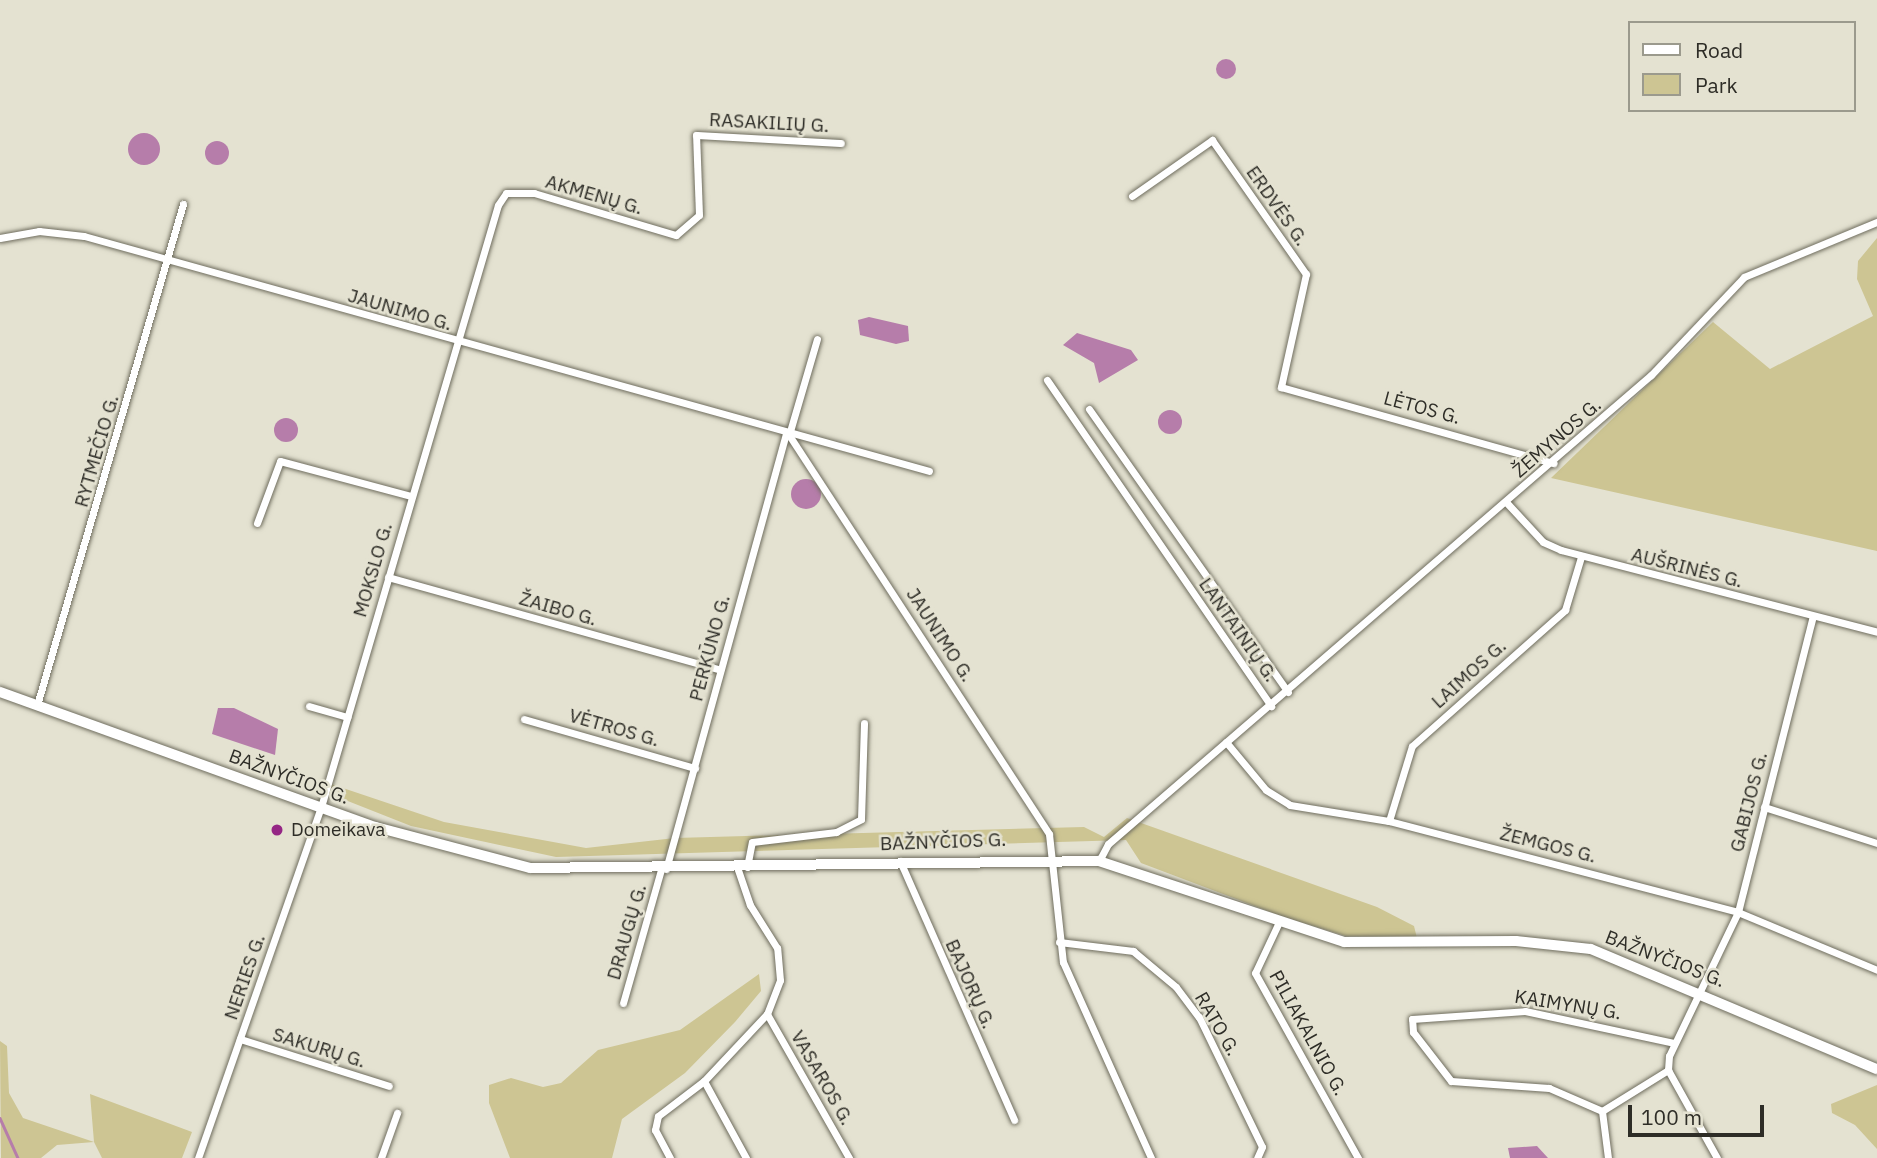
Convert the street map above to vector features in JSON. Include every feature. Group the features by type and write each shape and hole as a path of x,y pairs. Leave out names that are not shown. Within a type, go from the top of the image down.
{"main road":[{"name":"BAŽNYČIOS G.","path":"0,692 321,807 530,868 663,870 1055,857 1099,861 1279,922 1379,946 1552,943 1623,959 1877,1069"}],"street":[{"name":"RASAKILIŲ G.","path":"696,135 841,143"},
{"name":"AKMENŲ G.","path":"457,342 506,193 534,193 676,235 699,215 696,135"},
{"name":"ERDVĖS G.","path":"1132,196 1212,140 1306,274 1281,387"},
{"name":"RYTMEČIO G.","path":"37,705 183,204"},
{"name":"ŽEMYNOS G.","path":"1271,706 1651,375 1744,277 1877,222"},
{"name":"JAUNIMO G.","path":"0,238 39,230 168,258 787,435 929,471"},
{"name":"PERKŪNO G.","path":"663,870 695,768 720,670 817,339"},
{"name":"MOKSLO G.","path":"321,807 457,342"},
{"name":"LANTAINIŲ G.","path":"1046,380 1271,706 1108,844 1099,861"},
{"name":"LĖTOS G.","path":"1281,387 1553,463"},
{"path":"1088,409 1288,692"},
{"name":"JAUNIMO G.","path":"787,435 1043,824 1055,857"},
{"path":"257,523 280,461 411,496"},
{"name":"AUŠRINĖS G.","path":"1506,502 1542,542 1581,557 1877,632"},
{"name":"LAIMOS G.","path":"1389,821 1412,746 1565,610 1581,557"},
{"name":"ŽAIBO G.","path":"388,578 720,670"},
{"name":"GABIJOS G.","path":"1668,1070 1674,1043 1703,992 1738,912 1813,616"},
{"path":"309,706 347,717"},
{"name":"VĖTROS G.","path":"524,719 695,768"},
{"path":"670,1158 655,1130 658,1116 704,1081 766,1014 780,981 777,948 739,883 752,842 836,832 862,819 864,723"},
{"name":"ŽEMGOS G.","path":"1226,742 1266,790 1290,805 1389,821 1738,912 1877,970"},
{"name":"NERIES G.","path":"198,1158 321,807"},
{"path":"1764,807 1877,843"},
{"path":"1055,857 1059,942 1069,979 1152,1158"},
{"name":"BAJORŲ G.","path":"900,861 1014,1120"},
{"name":"DRAUGŲ G.","path":"623,1003 663,870"},
{"name":"PILIAKALNIO G.","path":"1279,922 1255,973 1358,1158"},
{"name":"RATO G.","path":"1059,942 1133,951 1176,987 1199,1017 1262,1147 1257,1158"},
{"name":"KAIMYNŲ G.","path":"1602,1111 1549,1088 1469,1087 1451,1081 1429,1054 1412,1019 1498,1010 1674,1043"},
{"name":"VASAROS G.","path":"766,1014 849,1158"},
{"name":"SAKURŲ G.","path":"240,1039 389,1086"},
{"path":"1608,1158 1602,1111 1668,1070 1717,1158"},
{"path":"704,1081 746,1158"},
{"path":"382,1158 397,1113"}],"green space":[{"path":"1877,238 1877,551 1551,478 1713,322 1770,369 1873,316 1857,279 1858,261"},
{"path":"328,783 444,822 586,848 675,838 1084,827 1104,837 1127,818 1377,907 1414,926 1417,938 1346,936 1281,916 1141,863 1126,840 556,857 411,826 325,792"},
{"path":"759,974 761,991 735,1022 685,1073 622,1119 612,1158 510,1158 489,1103 489,1085 511,1078 543,1087 561,1083 598,1050 680,1030"},
{"path":"0,1041 7,1046 9,1093 23,1118 94,1142 57,1145 41,1158 1,1158"},
{"path":"1877,1085 1877,1149 1855,1125 1832,1113 1831,1104"},
{"path":"90,1094 192,1132 182,1158 102,1158 94,1142"}],"shaded area":[{"path":"1222,59 1230,59 1236,69 1230,79 1222,79 1216,73 1216,65"},
{"path":"144,133 155,138 160,149 155,160 144,165 133,160 128,149 133,138"},
{"path":"217,141 228,148 229,153 222,164 217,165 206,158 205,153 212,142"},
{"path":"869,317 908,326 909,341 896,344 860,335 858,320"},
{"path":"1077,333 1131,350 1138,360 1099,383 1094,363 1063,345"},
{"path":"1170,410 1178,414 1182,422 1178,430 1170,434 1162,430 1158,422 1162,414"},
{"path":"286,418 295,421 298,430 295,439 286,442 277,439 274,430 277,421"},
{"path":"806,479 817,483 821,494 817,505 806,509 795,505 791,494 795,483"},
{"path":"218,708 234,708 278,729 275,755 212,734"},
{"path":"1537,1146 1548,1158 1510,1158 1508,1148"}],"waterway":[{"path":"0,1118 18,1158"}],"place":[{"name":"Domeikava","path":"277,830"}]}
